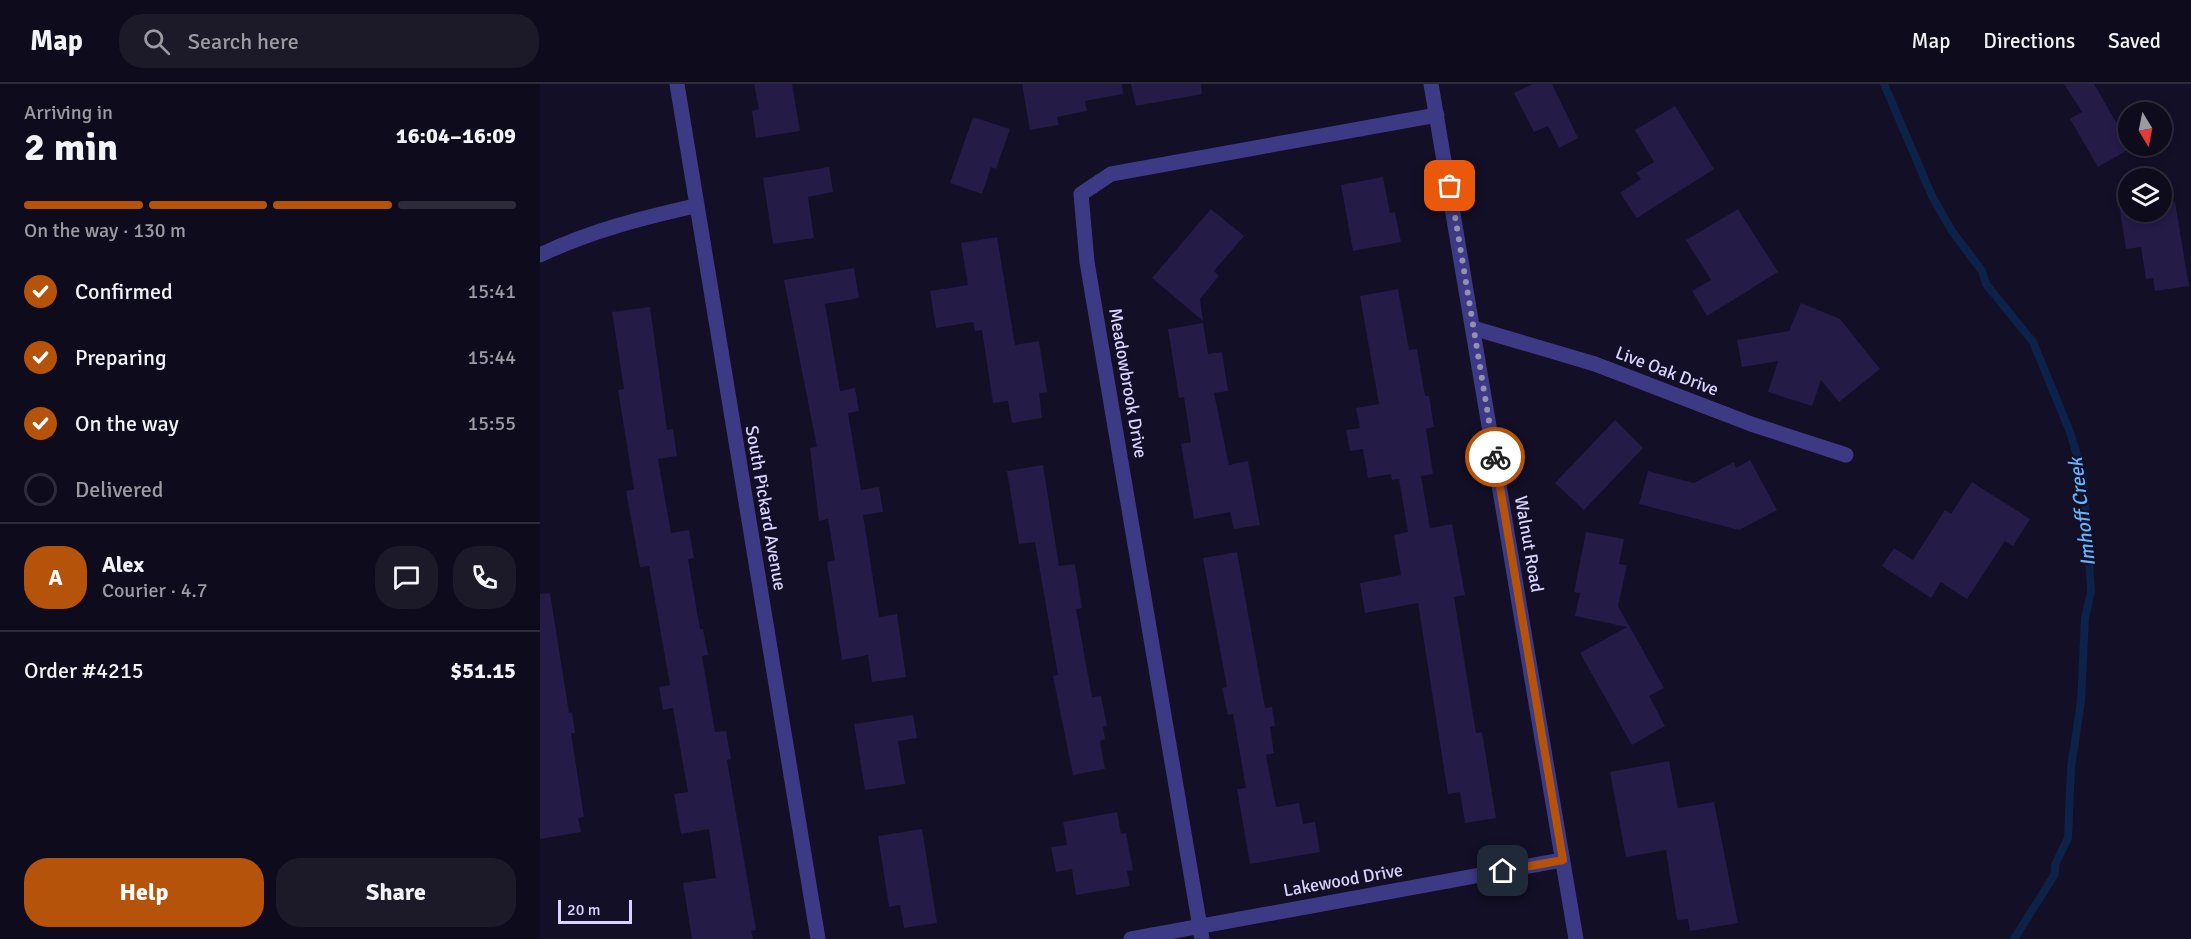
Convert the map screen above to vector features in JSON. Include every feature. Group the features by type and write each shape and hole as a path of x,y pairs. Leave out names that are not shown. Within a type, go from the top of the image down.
{"street":[{"name":"South Pickard Avenue","path":"677,84 695,206 818,939"},
{"name":"Walnut Road","path":"1431,84 1576,939"},
{"name":"Meadowbrook Drive","path":"1200,932 1144,586 1087,262 1081,194 1111,174 1437,115"},
{"path":"540,255 575,238 600,230 695,206"},
{"name":"Live Oak Drive","path":"1473,327 1595,364 1751,424 1846,455"},
{"name":"Lakewood Drive","path":"1131,939 1200,932 1563,860"}],"building":[{"path":"754,84 792,84 800,131 756,138 752,111 759,109"},
{"path":"1022,84 1122,84 1123,94 1085,101 1087,111 1057,117 1059,125 1030,130"},
{"path":"1131,84 1201,84 1202,94 1136,106"},
{"path":"1533,84 1552,84 1578,138 1559,148 1548,126 1534,132 1514,93"},
{"path":"2064,84 2094,84 2118,126 2118,155 2098,167 2070,119 2082,112"},
{"path":"1675,106 1714,169 1637,218 1620,193 1641,179 1636,173 1654,162 1635,130"},
{"path":"973,117 1010,129 996,169 991,167 982,194 950,183"},
{"path":"829,167 833,192 808,197 814,238 773,244 763,178"},
{"path":"1383,177 1390,213 1395,212 1401,242 1353,251 1341,185"},
{"path":"2172,202 2175,202 2189,286 2155,291 2153,278 2146,279 2141,247 2126,249 2122,222 2172,222"},
{"path":"1211,209 1244,236 1214,271 1219,276 1200,299 1203,321 1152,278"},
{"path":"1738,209 1778,272 1707,316 1692,291 1711,280 1686,240"},
{"path":"997,237 1015,345 1039,341 1047,392 1039,393 1042,418 1012,423 1008,401 993,403 982,330 975,331 973,322 936,328 930,291 968,285 961,243"},
{"path":"854,268 859,298 825,304 840,391 855,388 859,411 848,413 861,490 879,487 883,512 863,515 879,617 897,614 906,677 872,682 868,655 842,660 827,562 835,560 828,519 819,521 810,448 817,447 784,280"},
{"path":"1398,289 1409,350 1417,349 1425,396 1429,396 1434,427 1426,429 1433,474 1421,476 1430,528 1452,524 1465,595 1454,597 1476,733 1482,732 1496,818 1465,823 1460,792 1448,794 1418,603 1365,613 1360,583 1401,575 1394,535 1408,532 1399,479 1392,480 1391,474 1368,478 1363,449 1350,451 1346,430 1360,428 1356,408 1379,404 1360,296"},
{"path":"1801,303 1840,319 1880,369 1839,402 1821,380 1812,406 1768,392 1778,361 1742,367 1737,340 1789,331"},
{"path":"650,307 667,430 673,429 677,456 658,459 671,533 689,530 694,558 688,559 700,629 703,629 708,655 702,656 715,732 726,731 731,759 727,760 756,930 751,931 753,939 692,939 683,883 716,878 709,829 681,834 674,794 688,792 673,708 663,710 659,687 670,685 649,566 640,567 626,491 634,489 618,390 624,389 612,312"},
{"path":"1203,323 1208,354 1222,352 1228,391 1214,393 1229,465 1248,461 1260,525 1234,529 1230,512 1194,519 1181,444 1191,442 1184,397 1179,398 1168,329"},
{"path":"1615,420 1643,448 1584,510 1555,483"},
{"path":"1750,460 1777,510 1739,530 1639,504 1648,471 1694,483 1734,462 1736,468"},
{"path":"1043,465 1059,566 1075,564 1082,608 1076,609 1092,697 1101,696 1107,726 1103,727 1105,739 1100,741 1105,769 1073,775 1053,676 1058,675 1035,542 1019,544 1007,471"},
{"path":"1972,482 2030,519 2013,546 2005,541 1967,599 1941,582 1931,598 1882,566 1894,548 1913,560 1945,510 1951,514"},
{"path":"1586,532 1624,539 1619,564 1627,565 1618,606 1664,688 1649,696 1665,726 1632,745 1580,653 1627,627 1575,616 1580,593 1574,592"},
{"path":"1237,552 1265,708 1272,707 1275,726 1270,727 1274,753 1266,755 1276,807 1299,803 1303,824 1315,822 1320,852 1250,864 1237,789 1246,788 1233,714 1228,715 1222,688 1227,687 1203,558"},
{"path":"550,593 569,713 572,712 575,733 571,733 584,817 578,818 581,832 540,839 540,594"},
{"path":"913,715 917,738 898,741 905,784 865,790 854,724"},
{"path":"1669,761 1678,808 1714,802 1738,923 1690,931 1688,919 1677,920 1666,850 1626,857 1610,772"},
{"path":"1117,812 1121,834 1126,833 1133,870 1127,871 1130,886 1076,895 1072,869 1056,872 1051,847 1067,845 1063,822"},
{"path":"922,829 937,923 904,928 900,905 889,907 878,836"}],"waterway":[{"name":"Imhoff Creek","path":"1884,84 1932,196 1952,231 1982,271 1986,284 2033,342 2070,432 2083,475 2091,591 2085,618 2081,701 2071,768 2068,838 2055,865 2055,874 2014,939"}],"way so far":[{"path":"1450,186 1495,457"}],"route":[{"path":"1495,457 1563,860 1503,871"}]}
